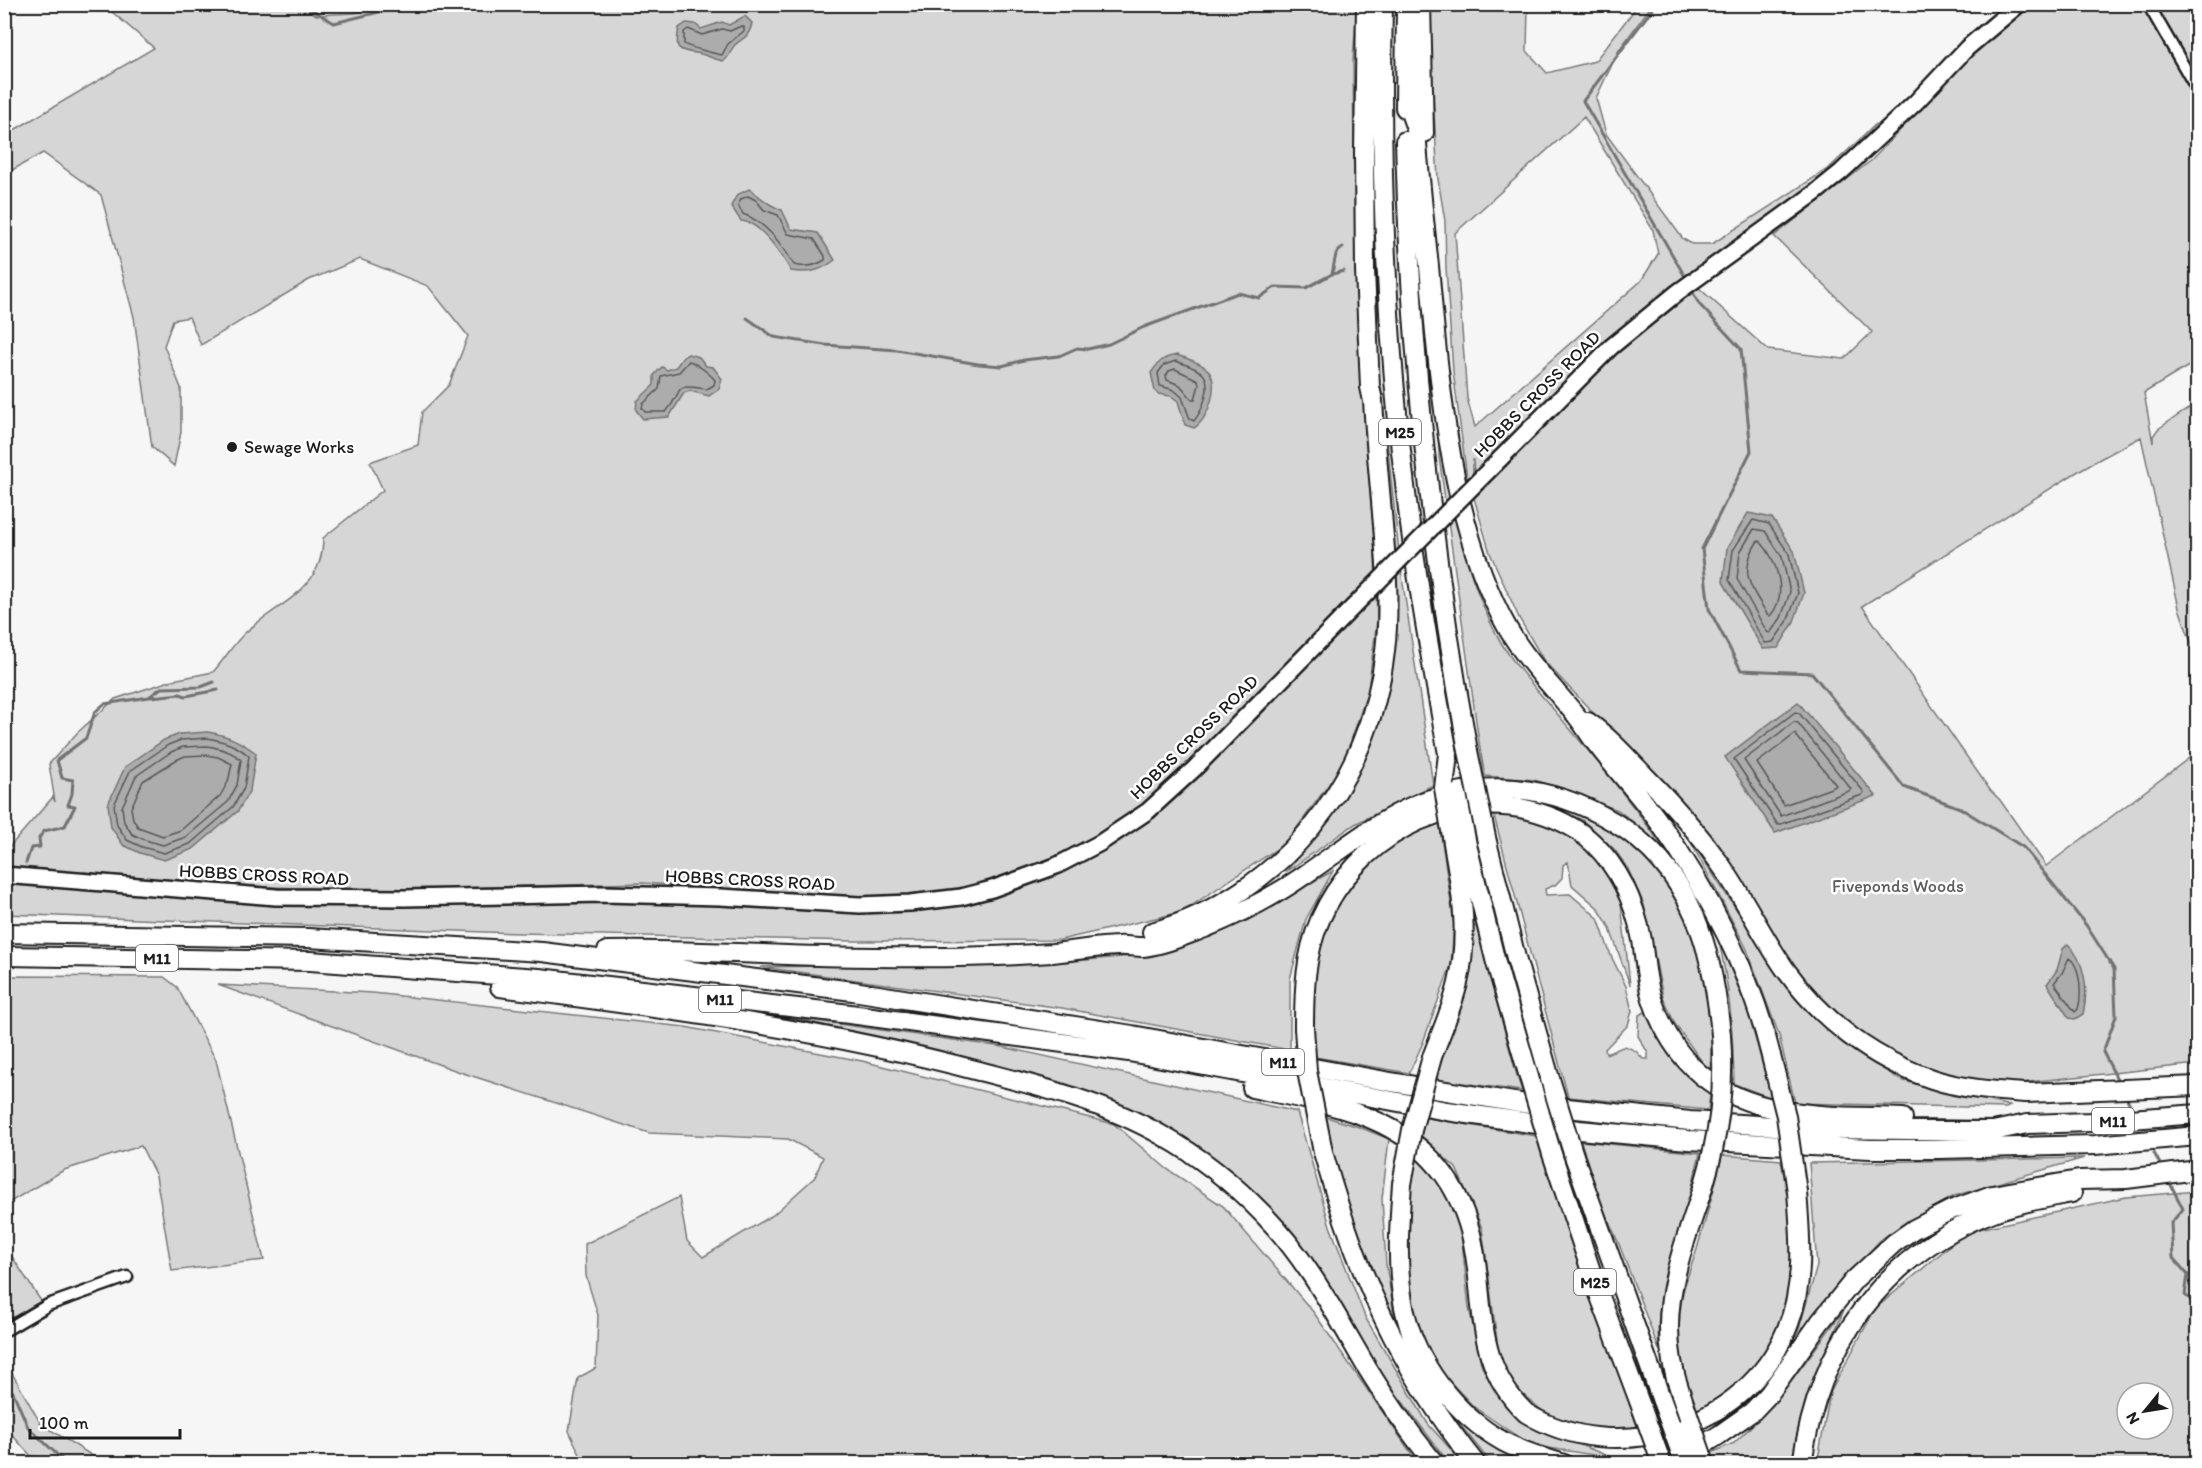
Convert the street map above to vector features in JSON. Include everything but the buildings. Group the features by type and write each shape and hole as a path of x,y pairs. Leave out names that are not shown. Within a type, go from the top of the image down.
{"highway":[{"name":"M25","path":"1366,4 1365,280 1370,387 1373,401"},
{"name":"M25","path":"1383,4 1381,107 1388,297 1403,467 1420,593 1448,754 1461,847 1552,1154 1596,1286 1661,1464"},
{"name":"M25","path":"1406,4 1405,98 1409,255 1420,407 1446,620 1468,751 1487,842 1516,958 1574,1156 1672,1397 1705,1464"},
{"path":"1421,4 1423,127 1437,288 1439,363"},
{"path":"1129,1052 1210,1079 1346,1109 1383,1123 1417,1146 1433,1161 1450,1183 1467,1218 1474,1250 1484,1336 1497,1376 1518,1404 1540,1424 1563,1436 1596,1448 1614,1450 1644,1449 1684,1436 1731,1408 1760,1376 1787,1330 1798,1290 1800,1244 1797,1192 1786,1116 1763,1027 1739,966 1689,868 1655,816 1598,747 1574,713 1525,656 1488,587 1473,542 1448,432 1420,195 1416,129 1405,98"},
{"name":"M25","path":"1373,401 1375,387 1371,144 1381,107"},
{"path":"542,952 632,950 768,956 927,957 1028,954 1116,945 1200,915 1235,896 1268,873 1315,824 1338,790 1356,754 1367,729 1378,691 1386,631 1385,558 1373,401"},
{"path":"1574,713 1605,735 1682,814 1719,862 1785,968 1801,989 1845,1033 1874,1052 1932,1079 1967,1088 2026,1093 2198,1086"},
{"name":"M25","path":"1116,945 1144,947 1228,919 1264,901 1304,876 1391,816 1435,797 1475,788 1522,789 1551,795 1594,810 1636,837 1673,876 1692,907 1703,934 1713,971 1721,1035 1722,1083 1719,1125 1713,1155 1680,1252 1671,1268 1664,1298 1663,1350 1687,1464"},
{"path":"1476,1464 1425,1395 1382,1318 1357,1261 1323,1152 1307,1071 1304,1028 1306,971 1311,942 1331,897 1347,874 1368,853 1405,827 1449,809 1468,805 1499,804 1535,811 1561,820 1591,842 1605,856 1627,891 1635,914 1652,999 1670,1038 1700,1074 1730,1094 1758,1106 1813,1115 1954,1120 1996,1118 2027,1124"},
{"path":"1461,847 1463,953 1454,996 1432,1057 1412,1130 1402,1184 1399,1219 1400,1285 1407,1320 1427,1365 1452,1400 1482,1428 1504,1442 1564,1464"},
{"name":"M11","path":"4,933 308,938 542,952 853,991 1131,1035 1450,1092 1581,1111 1701,1122 1827,1129 1993,1131 2027,1124 2112,1121 2198,1114"},
{"name":"M11","path":"4,956 310,962 539,978 850,1014 1129,1052 1448,1111 1579,1130 1688,1140 1836,1148 1939,1149 2095,1145 2198,1136"},
{"path":"310,962 702,1014 782,1027 861,1042 960,1066 1064,1094 1114,1112 1163,1135 1192,1154 1228,1182 1267,1218 1300,1258 1388,1400 1435,1464"},
{"path":"1661,1464 1690,1452 1753,1411 1769,1395 1820,1322 1854,1280 1894,1243 1914,1229 1951,1210 1992,1195 2079,1180 2126,1179 2198,1170"},
{"path":"1802,1464 1816,1399 1834,1353 1863,1307 1909,1260 1949,1233 1996,1211 2038,1199 2086,1191 2126,1179"}],"street":[{"name":"HOBBS CROSS ROAD","path":"4,875 276,897 404,898 604,894 720,897 860,905 910,903 961,897 1029,876 1066,861 1100,843 1148,811 1194,769 1611,347 1689,284 1841,172 1916,102 1967,48 2019,4"},
{"path":"2148,4 2198,91"},
{"path":"4,1332 48,1305 127,1277"}],"green space":[{"path":"301,4 316,15 355,13 389,4 1357,5 1353,61 1355,241 1366,441 1375,552 1377,620 1368,690 1343,765 1291,836 1281,846 1182,912 1060,940 855,941 485,932 5,914 5,852 53,797 55,802 49,764 77,733 115,699 173,680 213,672 245,633 307,584 321,556 323,538 383,490 370,462 418,445 422,412 449,385 468,336 428,286 360,259 309,280 201,345 189,317 173,320 164,346 181,388 181,432 174,466 152,447 134,317 101,195 43,153 5,174 4,136 154,48 104,5","holes":["84,872 192,885 383,890 643,883 830,896 229,900"]},
{"path":"1430,5 1528,5 1527,51 1547,73 1595,61 1638,5 1652,5 1619,50 1596,98 1606,134 1683,239 1692,244 1712,244 1829,168 1876,124 1882,130 1605,346 1474,475 1473,459 1473,475 1467,478 1453,371 1445,221 1438,179 1429,30","holes":["1584,117 1653,230 1658,254 1641,281 1475,427 1467,398 1455,233"]},
{"name":"Fiveponds Woods","path":"2026,5 2197,5 2197,361 2144,393 2153,443 2153,436 2158,429 2197,403 2197,660 2179,608 2141,437 2085,467 1862,606 1990,790 2000,800 2046,866 2197,752 2197,1064 2000,1085 1933,1071 1874,1045 1831,1014 1785,961 1654,777 1544,661 1519,618 1490,553 1474,498 1621,349 1699,288 1768,350 1844,359 1872,332 1774,236 1872,160 1965,61"},
{"path":"1381,384 1399,552 1392,559"},
{"path":"1438,428 1454,510 1468,564 1487,616 1500,641 1663,847 1618,810 1535,780 1485,776 1439,457"},
{"path":"1401,570 1433,785 1355,824 1286,872 1337,806 1375,730 1391,677 1394,577"},
{"path":"1541,803 1585,814 1634,845 1682,903 1704,963 1712,1023 1710,1073 1675,1024 1663,997 1644,905 1627,867 1614,849 1582,820"},
{"path":"1493,812 1536,818 1571,835 1600,860 1620,894 1630,985 1609,926 1598,908 1572,885 1568,862 1563,865 1562,878 1555,885 1545,889 1546,895 1570,894 1598,918 1611,956 1626,986 1632,1011 1628,1025 1605,1049 1606,1054 1625,1046 1636,1051 1643,1059 1648,1059 1648,1053 1638,1036 1639,1015 1647,1011 1655,1030 1671,1056 1684,1072 1710,1095 1708,1110 1568,1097"},
{"path":"1439,821 1454,923 1451,965 1422,1045 1409,1073 1315,1057 1310,1003 1321,935 1347,884 1388,849 1420,829"},
{"path":"1687,835 1778,972 1832,1033 1900,1080 2010,1106 2006,1108 1795,1103 1779,1035 1746,947"},
{"path":"1333,871 1306,919 1290,979 1290,1050 1062,1008 761,967 1063,962 1133,956 1208,934 1251,915"},
{"path":"1476,926 1522,1091 1433,1079 1467,983 1473,927"},
{"path":"1718,938 1747,1009 1772,1098 1734,1084 1730,1010"},
{"path":"5,976 164,977 177,987 216,1060 264,1260 172,1271 156,1176 141,1146 64,1170 5,1205"},
{"path":"218,985 373,993 685,1027 862,1061 1114,1124 1167,1169 1223,1206 1314,1313 1418,1463 584,1463 569,1431 578,1378 596,1368 598,1315 586,1276 585,1244 679,1197 687,1241 703,1257 773,1215 815,1177 823,1157 788,1139 649,1133 460,1072"},
{"path":"788,1017 1003,1047 1297,1112 1330,1226 1365,1317 1428,1424 1463,1463 1449,1463 1379,1371 1310,1259 1257,1194 1189,1142 1110,1100 947,1053"},
{"path":"1323,1116 1389,1139 1382,1199 1386,1264 1396,1327 1358,1244 1332,1162"},
{"path":"1421,1117 1536,1136 1642,1440 1559,1425 1513,1386 1499,1356 1482,1228 1456,1168 1416,1132"},
{"path":"1581,1141 1700,1153 1662,1293 1658,1330 1659,1350 1619,1244 1597,1194"},
{"path":"1413,1154 1442,1187 1451,1203 1461,1232 1469,1308 1482,1367 1506,1407 1543,1430 1613,1458 1530,1445 1474,1407 1439,1370 1412,1322 1406,1263 1409,1175"},
{"path":"1722,1155 1781,1160 1790,1208 1794,1248 1792,1290 1785,1321 1753,1375 1697,1419 1681,1359 1680,1312 1685,1285 1704,1226"},
{"path":"2084,1158 1954,1196 1881,1239 1825,1303 1795,1343 1817,1266 1809,1163"},
{"path":"2197,1191 2197,1463 1817,1464 1830,1393 1875,1309 1966,1232 2126,1197"},
{"path":"5,1246 41,1301 4,1322"},
{"path":"1844,1310 1810,1390 1794,1463 1712,1463 1709,1454 1734,1443 1773,1405"},
{"path":"4,1359 41,1424 104,1463 68,1463 31,1456 5,1427"},
{"path":"1444,1405 1522,1463 1491,1463"}],"water":[{"path":"745,16 752,23 748,34 734,45 724,61 684,51 678,47 679,28 686,23 695,24 701,29 722,22 729,25"},
{"path":"749,189 782,210 791,229 818,233 835,260 814,271 791,271 770,240 756,227 741,221 731,206 737,195"},
{"path":"688,354 699,357 706,366 713,367 722,379 719,389 709,396 690,391 684,393 669,417 643,419 636,410 637,401 654,385 654,375 662,367 667,370 676,367"},
{"path":"1177,355 1202,365 1208,370 1213,384 1208,409 1194,428 1185,425 1178,401 1155,391 1151,373 1162,360"},
{"path":"1748,513 1772,518 1794,551 1804,593 1793,624 1778,648 1763,649 1723,582 1727,548"},
{"path":"1798,702 1876,796 1775,833 1725,757"},
{"path":"207,732 233,739 256,753 250,790 238,811 193,849 164,860 123,845 111,827 108,804 125,767 164,740 180,734"},
{"path":"2068,944 2082,968 2086,996 2083,1014 2075,1019 2069,1018 2047,984 2057,970 2063,949"}],"waterway":[{"path":"303,4 334,23 412,4"},
{"path":"1656,4 1583,101 1687,280"},
{"path":"1332,274 1336,254 1343,247"},
{"path":"747,318 774,337 825,345 897,350 1002,366 1024,360 1059,356 1077,348 1088,349 1109,344 1144,327 1238,293 1259,298 1275,287 1306,288 1332,274 1344,271"},
{"path":"1691,289 1699,304 1741,349 1751,451 1702,549 1709,609 1741,670 1812,673 1904,787 1960,808 2023,847 2086,925 2114,969 2116,1016 2103,1052 2117,1079"},
{"path":"26,863 31,848 40,847 39,838 44,831 65,826 75,806 68,805 73,780 62,778 57,760 86,738 95,712 104,704 149,697 161,688 201,687 214,682"},
{"path":"151,697 180,694 186,696 218,690"},
{"path":"2127,1099 2132,1108"},
{"path":"2154,1153 2161,1166"},
{"path":"2171,1185 2183,1209 2171,1223 2173,1258 2188,1275 2185,1295 2198,1306"},
{"path":"4,1389 13,1392 28,1427 67,1464"}],"place":[{"name":"Sewage Works","path":"232,447"}]}
